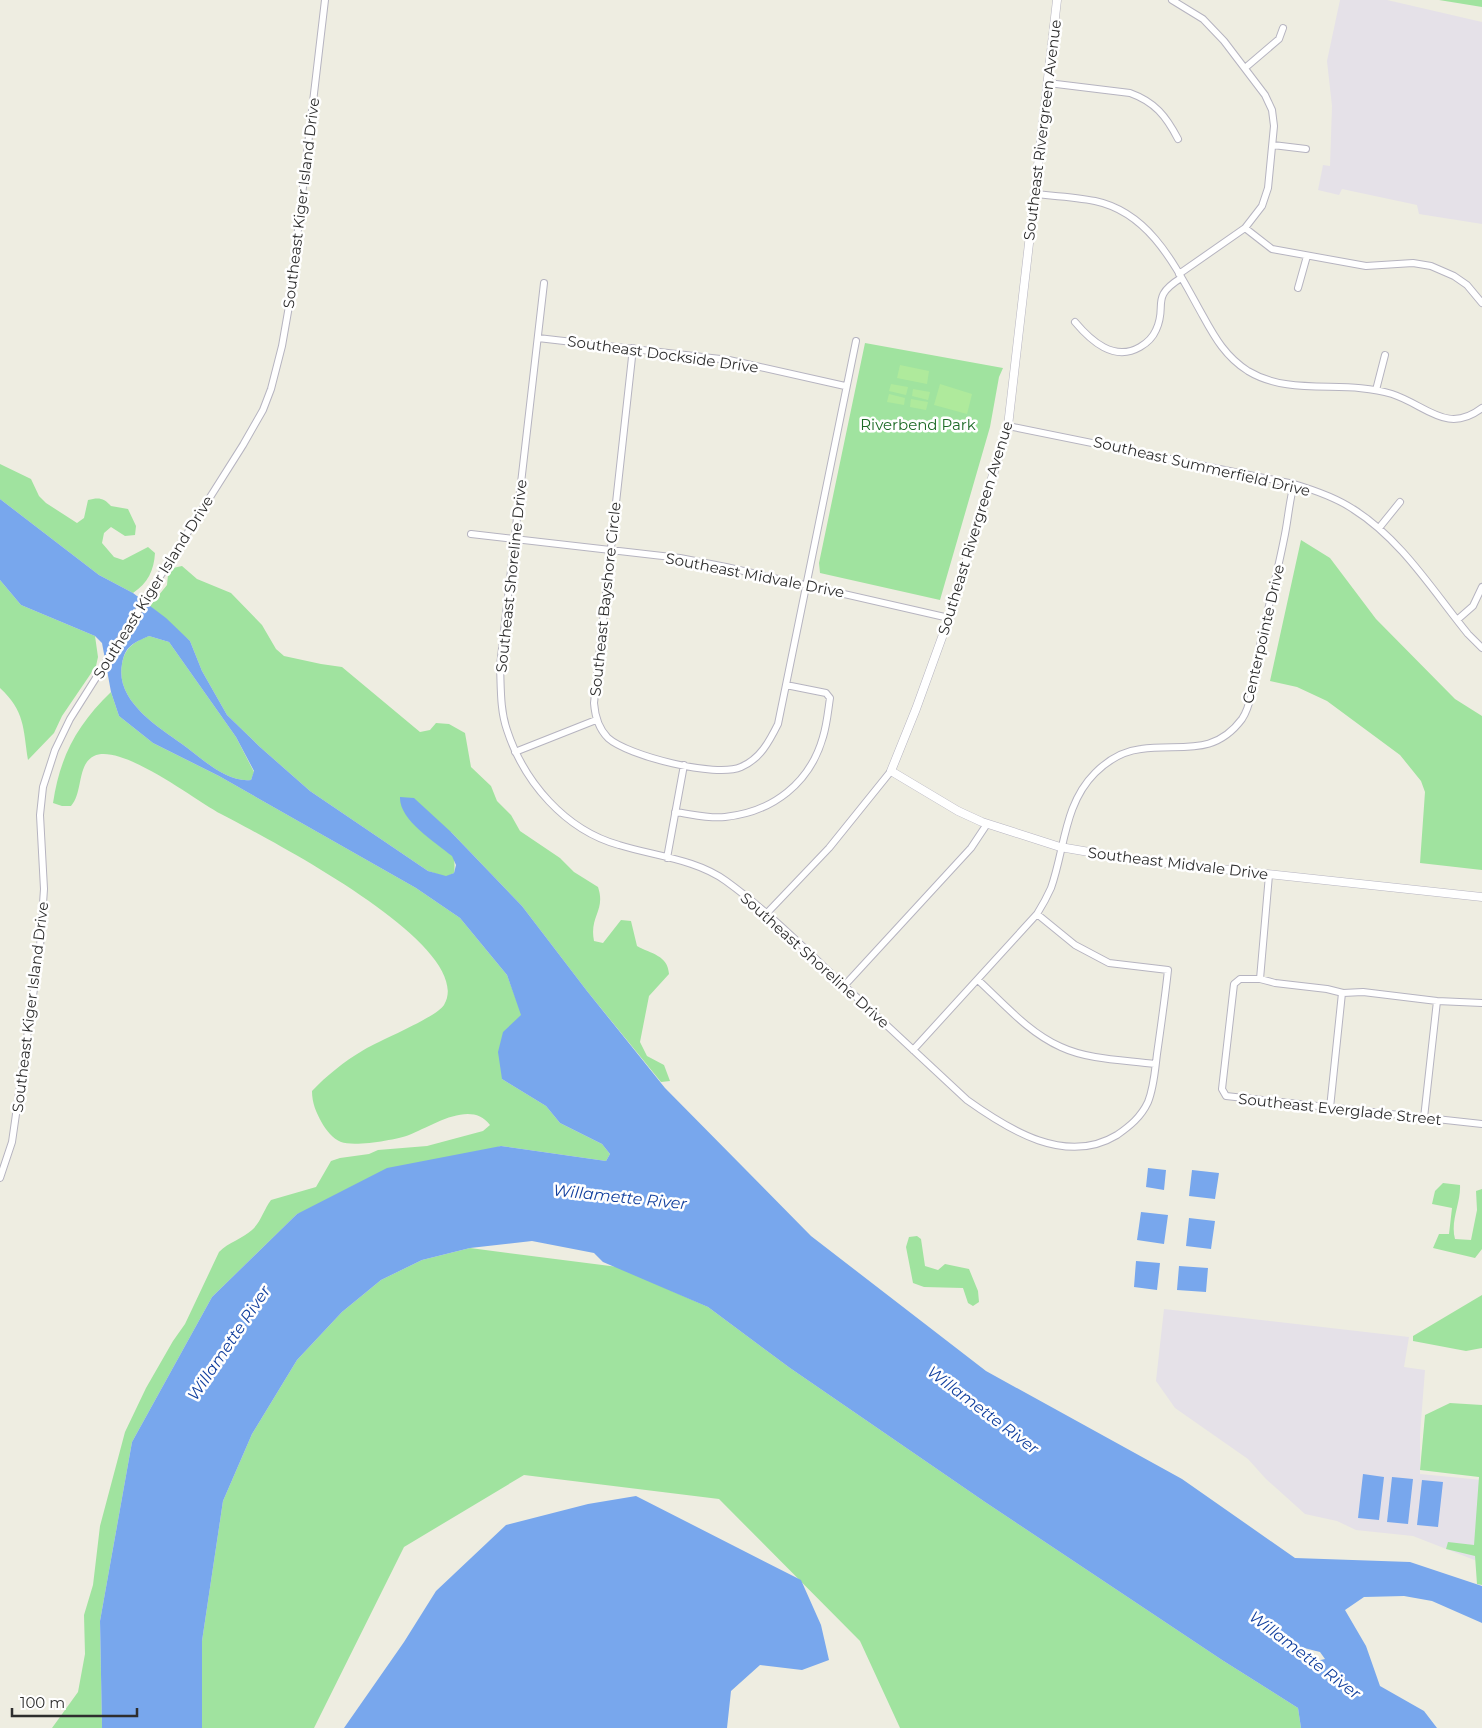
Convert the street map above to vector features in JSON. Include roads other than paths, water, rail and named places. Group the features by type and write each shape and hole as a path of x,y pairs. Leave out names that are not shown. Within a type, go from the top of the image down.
{"street":[{"name":"Southeast Kiger Island Drive","path":"0,1178 12,1142 40,947 44,889 40,815 43,787 48,767 70,719 263,410 276,373 290,306 325,0"},
{"name":"Southeast Rivergreen Avenue","path":"767,913 829,848 891,771 949,618 1008,426 1057,0"},
{"path":"1075,322 1102,347 1120,353 1136,350 1145,344 1156,330 1162,294 1166,288 1245,228 1262,206 1266,197 1274,126 1272,110 1265,95 1212,27 1193,11 1172,0"},
{"path":"1245,68 1279,39 1283,28"},
{"path":"1048,83 1130,93 1143,98 1160,111 1178,139"},
{"path":"1273,145 1306,149"},
{"path":"1035,194 1095,201 1118,208 1152,234 1180,276 1220,347 1248,371 1262,378 1286,384 1376,390 1408,400 1442,418 1460,419 1474,414 1482,408"},
{"path":"1245,228 1272,249 1306,256 1366,266 1413,263 1431,266 1454,276 1467,285 1482,301"},
{"path":"1298,288 1306,256"},
{"name":"Southeast Shoreline Drive","path":"544,283 500,666 501,703 506,729 515,752 530,779 548,802 588,833 618,845 711,871 767,913 967,1100 994,1119 1024,1135 1067,1147 1084,1147 1105,1142 1137,1120 1147,1102 1155,1064 1168,970 1108,963 1075,945 1037,914"},
{"name":"Southeast Dockside Drive","path":"538,338 729,360 846,386"},
{"path":"515,752 596,720 608,738 629,751 684,765 725,770 741,768 757,757 767,746 778,724 856,341"},
{"name":"Southeast Bayshore Circle","path":"596,720 594,703 632,348"},
{"path":"1376,390 1385,355"},
{"name":"Southeast Summerfield Drive","path":"1008,426 1294,484 1314,490 1352,508 1379,528 1482,648"},
{"name":"Centerpointe Drive","path":"913,1050 1037,914 1051,888 1060,847 1077,797 1105,764 1116,756 1141,748 1188,748 1203,746 1225,734 1243,717 1253,685 1285,537 1294,484"},
{"path":"1379,528 1400,502"},
{"name":"Southeast Midvale Drive","path":"471,534 611,550 726,566 949,618"},
{"path":"1457,620 1473,606 1482,587"},
{"path":"675,812 724,817 752,812 773,804 794,789 812,764 823,737 830,698 826,693 786,685"},
{"path":"667,858 684,765"},
{"name":"Southeast Midvale Drive","path":"891,771 958,811 987,824 1060,847 1136,860 1482,897"},
{"path":"844,986 971,848 987,824"},
{"path":"1269,875 1260,979 1342,993 1363,992 1437,1002 1482,1003"},
{"name":"Southeast Everglade Street","path":"1260,979 1236,981 1234,984 1223,1093 1226,1096 1482,1124"},
{"path":"978,980 1034,1031 1062,1048 1155,1064"},
{"path":"1330,1108 1342,993"},
{"path":"1424,1118 1437,1002"}],"water":[{"name":"Willamette River","path":"0,499 99,575 133,593 166,618 190,641 202,671 227,715 310,791 428,871 446,876 454,873 456,865 452,856 419,830 405,814 401,806 400,797 414,798 451,832 522,906 665,1088 811,1236 986,1371 1182,1479 1295,1558 1410,1562 1482,1586 1482,1623 1432,1601 1404,1596 1364,1597 1345,1610 1366,1646 1380,1686 1424,1711 1437,1728 1301,1728 1298,1708 1222,1660 985,1502 790,1368 708,1307 603,1262 594,1253 532,1241 470,1248 422,1260 381,1280 342,1312 297,1360 252,1434 223,1501 202,1641 202,1728 102,1728 100,1621 132,1442 212,1297 297,1214 387,1168 501,1146 606,1161 610,1154 602,1144 560,1123 546,1106 502,1079 498,1052 503,1032 521,1015 507,975 460,918 416,888 219,776 153,743 119,716 111,692 102,643 95,636 21,605 0,580","holes":["149,636 169,642 236,737 254,771 251,780 242,780 224,774 161,729 140,711 131,700 125,689 122,677 123,658 131,646","1290,1648 1304,1648 1320,1652 1325,1659 1310,1659"]},
{"path":"1148,1168 1166,1170 1164,1190 1146,1187"},
{"path":"1192,1170 1219,1173 1215,1199 1189,1196"},
{"path":"1141,1212 1168,1215 1164,1244 1137,1240"},
{"path":"1189,1218 1215,1221 1211,1249 1186,1246"},
{"path":"1136,1261 1160,1263 1157,1290 1134,1287"},
{"path":"1179,1266 1208,1268 1206,1292 1177,1290"},
{"path":"1363,1474 1384,1477 1379,1520 1358,1518"},
{"path":"1392,1477 1413,1479 1408,1524 1387,1522"},
{"path":"1422,1480 1443,1482 1438,1527 1417,1525"},
{"path":"636,1496 801,1580 821,1625 829,1660 802,1670 760,1665 731,1691 727,1728 344,1728 404,1642 436,1591 506,1525 588,1504"}],"park label":[{"name":"Riverbend Park","path":"918,424"}]}
